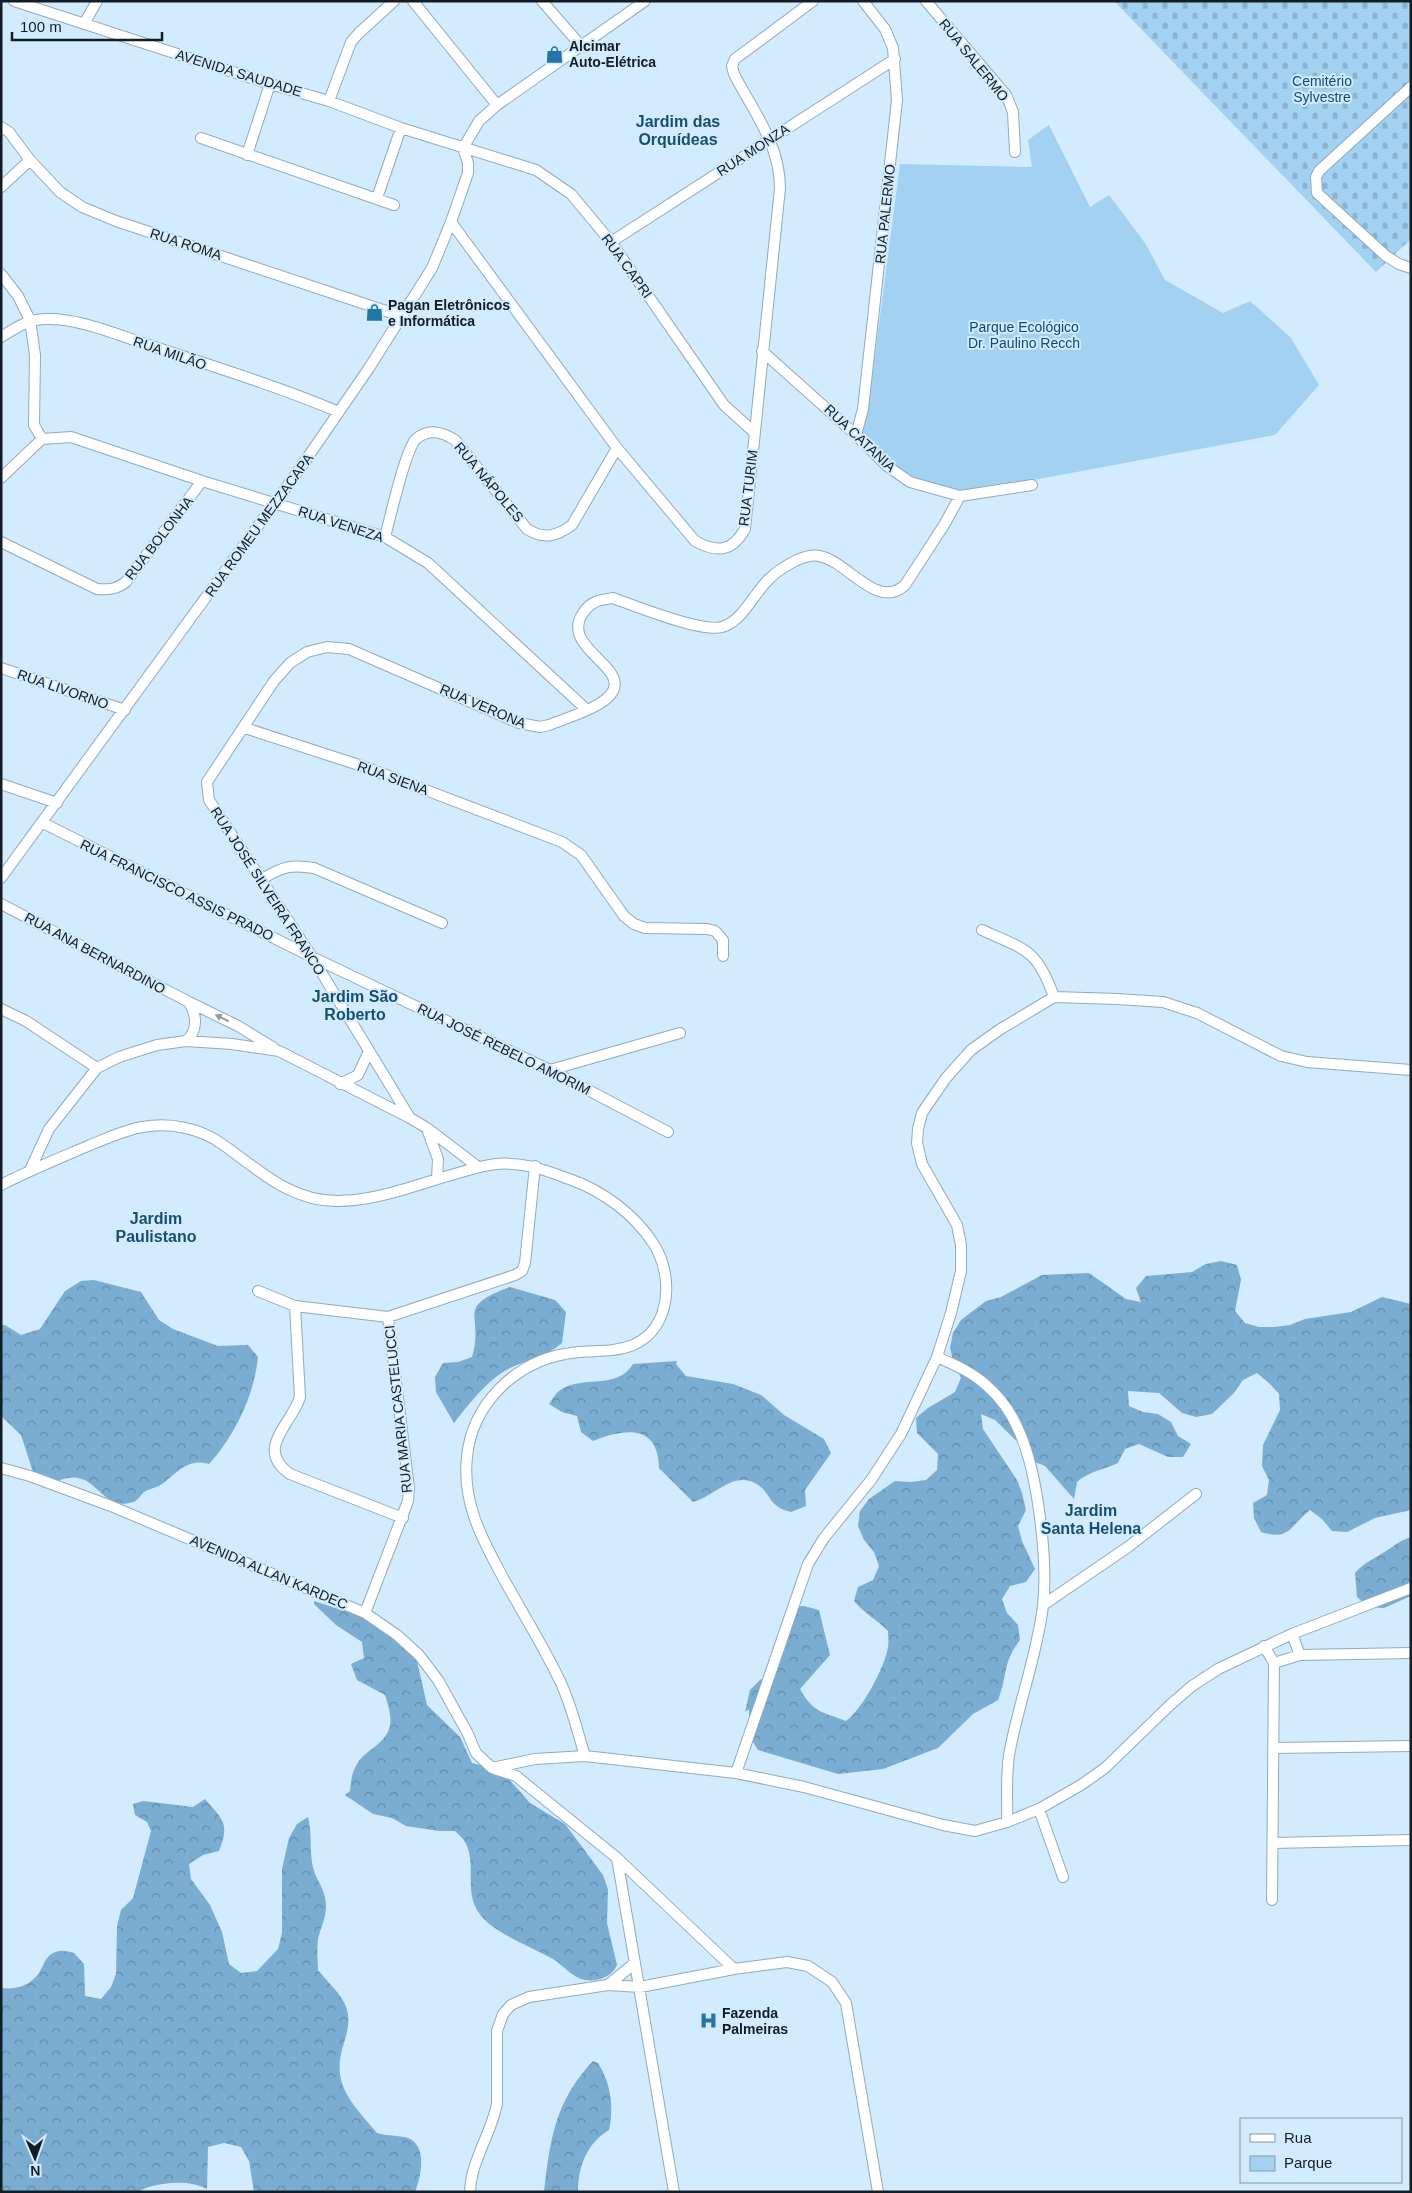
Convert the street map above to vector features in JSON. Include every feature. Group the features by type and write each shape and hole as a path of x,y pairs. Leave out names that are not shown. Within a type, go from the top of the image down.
{"street":[{"name":"AVENIDA SAUDADE","path":"14,1 270,84 329,101 401,128 463,148"},
{"path":"84,24 98,1"},
{"path":"329,101 351,42 358,32 394,1"},
{"path":"413,1 497,105"},
{"path":"542,1 582,47"},
{"path":"463,148 479,121 497,105 645,1"},
{"name":"RUA TURIM","path":"451,222 617,448 695,541 708,548 723,549 738,541 745,529 780,188 780,171 770,138 734,74 732,66 735,58 813,1"},
{"name":"RUA PALERMO","path":"856,435 863,409 897,100 895,59 885,29 863,1"},
{"name":"RUA SALERMO","path":"926,1 1006,95 1013,112 1015,152"},
{"name":"RUA MONZA","path":"611,242 895,59"},
{"path":"247,155 270,84"},
{"path":"1411,87 1319,171 1316,184 1317,193 1386,256 1398,264 1411,268"},
{"name":"RUA ROMA","path":"1,127 9,132 30,160 60,192 82,207 116,221 400,316"},
{"path":"377,198 401,128"},
{"path":"201,138 394,205"},
{"name":"RUA ROMEU MEZZACAPA","path":"1,878 43,823 339,412 432,268 468,173 468,163 463,148"},
{"name":"RUA CAPRI","path":"463,148 536,170 571,194 611,242 724,405 755,433"},
{"path":"1,187 30,160"},
{"path":"1,274 18,296 30,320 35,355 34,425 42,439 1,478"},
{"name":"RUA MILÃO","path":"1,337 30,320 47,318 72,322 108,332 339,412"},
{"name":"RUA CATANIA","path":"762,351 856,435 887,466 910,482 960,496 1032,485"},
{"name":"RUA NÁPOLES","path":"385,537 408,457 415,440 428,432 443,432 455,440 527,529 537,535 550,536 561,533 572,525 617,448"},
{"name":"RUA VENEZA","path":"42,439 71,437 133,456 202,481 385,537 428,563 587,710"},
{"name":"RUA BOLONHA","path":"1,542 97,589 109,590 118,588 126,582 202,481"},
{"name":"RUA VERONA","path":"207,792 208,782 274,681 290,663 307,652 327,647 349,648 519,724 530,726 549,725 603,702 613,692 615,684 612,673 583,643 579,631 580,618 588,606 596,600 613,598 705,628 722,627 734,620 769,579 786,565 804,556 818,556 829,559 876,590 887,594 897,592 905,585 944,525 960,496"},
{"name":"RUA LIVORNO","path":"1,668 124,710"},
{"name":"RUA SIENA","path":"245,728 365,767 562,842 581,855 624,916 634,924 645,928 715,931 723,940 723,956"},
{"path":"1,784 57,803"},
{"name":"RUA JOSÉ SILVEIRA FRANCO","path":"207,792 210,800 312,957 410,1118"},
{"name":"RUA FRANCISCO ASSIS PRADO","path":"43,823 312,957"},
{"path":"262,879 281,868 297,865 314,868 442,923"},
{"name":"RUA ANA BERNARDINO","path":"1,904 238,1026 340,1084 410,1118 427,1128 478,1167"},
{"path":"982,930 1024,949 1035,958 1045,972 1054,997"},
{"name":"RUA JOSÉ REBELO AMORIM","path":"312,957 550,1070 668,1132"},
{"path":"736,1773 808,1564 824,1538 871,1480 901,1434 937,1358 951,1313 961,1271 962,1245 957,1225 922,1164 917,1144 918,1129 922,1113 946,1078 971,1050 999,1030 1054,997 1164,1002 1197,1013 1281,1056 1306,1062 1411,1070"},
{"path":"186,1042 192,1036 195,1021 194,1011 189,1002"},
{"path":"1,1009 26,1021 97,1068"},
{"path":"232,1044 237,1039 238,1026"},
{"path":"550,1070 680,1034"},
{"path":"30,1170 49,1129 97,1068 119,1057 156,1045 186,1042 232,1044 279,1051"},
{"path":"340,1084 358,1075 369,1051"},
{"path":"1,1185 30,1170 134,1130 167,1125 198,1131 218,1141 277,1184 299,1196 321,1201 348,1201 385,1195 478,1167 508,1163 535,1166 587,1186 634,1217 656,1247 665,1274 667,1299 661,1319 649,1334 635,1344 616,1350 565,1354 528,1365 501,1386 485,1406 473,1429 467,1455 466,1481 470,1510 483,1540 560,1681 585,1756"},
{"path":"427,1128 438,1159 438,1179"},
{"path":"258,1291 295,1306 388,1317 515,1275 522,1271 525,1263 535,1166"},
{"path":"295,1306 300,1397 297,1406 284,1424 275,1446 275,1458 279,1467 290,1474 403,1518"},
{"name":"RUA MARIA CASTELUCCI","path":"364,1613 403,1518 408,1501 409,1488 388,1317"},
{"path":"937,1358 967,1371 987,1386 1008,1409 1020,1432 1030,1466 1039,1514 1043,1565 1043,1605 1032,1666 1009,1752 1007,1822"},
{"name":"AVENIDA ALLAN KARDEC","path":"1,1468 30,1476 111,1506 364,1613 397,1635 419,1655 438,1680 467,1732 476,1753 492,1768"},
{"path":"1043,1605 1128,1547 1196,1494"},
{"path":"492,1768 535,1759 585,1756 736,1773 804,1787 951,1827 975,1831 1007,1822 1040,1809 1105,1768 1192,1686 1218,1669 1292,1634 1411,1588"},
{"path":"1292,1634 1300,1656"},
{"path":"1264,1646 1274,1663 1275,1748 1272,1900"},
{"path":"1274,1663 1300,1656 1411,1653"},
{"path":"1275,1748 1411,1746"},
{"path":"492,1768 516,1776 617,1858 734,1969"},
{"path":"1040,1809 1063,1877"},
{"path":"1273,1844 1411,1840"},
{"path":"617,1858 674,2192"},
{"path":"470,2192 472,2174 495,2114 497,2102 497,2031 503,2014 511,2005 529,1997 608,1985 640,1987 734,1969 786,1962 808,1966 832,1982 846,2003 878,2192"},
{"path":"608,1985 636,1964"}],"green space":[{"name":"Cemitério Sylvestre","path":"1114,1 1411,1 1411,239 1376,272"},
{"name":"Parque Ecológico Dr. Paulino Recch","path":"1049,125 1090,207 1109,195 1145,243 1165,280 1223,313 1250,301 1291,338 1319,385 1275,435 969,492 925,485 893,468 861,436 868,408 900,164 1032,167 1028,140"},
{"path":"1221,1261 1237,1265 1241,1280 1235,1311 1245,1323 1259,1327 1290,1325 1305,1319 1351,1312 1382,1297 1411,1304 1411,1510 1375,1518 1347,1532 1332,1531 1322,1519 1310,1510 1284,1533 1278,1535 1261,1532 1254,1518 1253,1503 1267,1495 1269,1480 1262,1466 1263,1445 1280,1410 1279,1394 1257,1373 1243,1380 1234,1393 1212,1414 1196,1417 1182,1413 1159,1393 1128,1391 1129,1406 1143,1412 1158,1414 1171,1422 1178,1436 1191,1444 1183,1457 1168,1457 1139,1444 1125,1449 1118,1463 1091,1473 1077,1482 1074,1499 1045,1466 1035,1462 1027,1451 995,1420 981,1414 983,1429 1017,1480 1022,1493 1026,1510 1018,1526 1022,1541 1035,1569 1026,1582 1010,1586 1002,1599 1007,1613 1018,1625 1020,1640 1010,1656 998,1700 973,1714 938,1748 883,1769 838,1774 758,1750 749,1736 749,1709 745,1712 750,1690 761,1679 765,1681 785,1650 781,1628 783,1618 789,1607 804,1606 819,1610 830,1655 800,1689 809,1703 819,1711 846,1721 859,1708 878,1676 888,1647 888,1631 854,1601 858,1587 873,1580 879,1566 874,1552 864,1540 858,1526 860,1511 869,1499 895,1481 911,1482 926,1480 937,1470 938,1454 917,1433 916,1418 928,1408 955,1392 961,1378 954,1364 950,1348 953,1333 961,1320 986,1301 1001,1297 1042,1275 1089,1273 1126,1299 1141,1302 1136,1288 1146,1276 1192,1272 1206,1264"},
{"path":"94,1280 141,1292 159,1320 173,1329 218,1346 248,1345 258,1357 256,1372 242,1414 227,1441 209,1464 201,1462 188,1465 159,1486 144,1492 134,1501 124,1504 109,1499 85,1480 66,1478 49,1485 35,1478 21,1435 1,1416 1,1325 5,1325 21,1335 40,1329 65,1291 81,1281"},
{"path":"510,1287 555,1300 566,1312 562,1343 550,1352 502,1373 479,1392 454,1423 436,1392 435,1377 443,1363 458,1362 472,1357 475,1343 474,1314 476,1307 493,1294"},
{"path":"677,1361 676,1364 686,1376 733,1384 761,1395 784,1415 824,1439 831,1453 805,1490 806,1506 791,1512 782,1509 773,1502 762,1488 753,1482 744,1480 727,1484 693,1502 659,1468 657,1453 653,1443 646,1437 637,1433 627,1432 593,1441 581,1432 577,1416 562,1412 549,1404 558,1392 568,1386 618,1377 633,1364"},
{"path":"1411,1537 1411,1596 1384,1608 1368,1607 1357,1597 1355,1573 1367,1563"},
{"path":"314,1601 378,1622 407,1643 417,1661 427,1705 460,1737 472,1763 501,1770 530,1803 565,1824 603,1875 608,1889 607,1923 617,1965 612,1973 599,1979 581,1979 553,1959 510,1937 488,1923 480,1915 472,1898 471,1865 468,1849 455,1831 439,1831 406,1826 392,1818 373,1814 345,1795 350,1791 352,1775 357,1764 388,1732 390,1714 385,1695 357,1680 351,1664 364,1658 362,1642 336,1625 314,1604"},
{"path":"205,1799 223,1822 224,1834 219,1851 203,1855 189,1864 191,1879 210,1905 222,1932 229,1964 241,1973 257,1971 278,1949 282,1933 282,1869 289,1838 297,1824 308,1817 313,1867 326,1901 324,1921 319,1935 318,1970 335,1989 345,2005 348,2017 348,2029 340,2060 342,2081 350,2100 377,2133 408,2138 418,2148 421,2155 421,2170 415,2192 254,2192 249,2161 241,2147 224,2143 208,2147 207,2189 191,2184 172,2183 153,2186 137,2192 1,2192 1,1988 17,1988 27,1984 39,1973 51,1954 64,1951 74,1953 84,1964 85,1996 101,1999 111,1987 116,1974 117,1926 121,1910 133,1898 151,1831 147,1822 135,1815 133,1804 143,1801 193,1807"},
{"path":"593,2061 598,2063 609,2087 611,2112 609,2130 601,2135 585,2156 578,2183 578,2192 544,2192 556,2122 570,2091"}],"place":[{"name":"Alcimar Auto-Elétrica","path":"555,54"},
{"name":"Pagan Eletrônicos e Informática","path":"374,313"},
{"name":"Fazenda Palmeiras","path":"708,2021"}],"district":[{"name":"Jardim das Orquídeas","path":"678,130"},
{"name":"Jardim São Roberto","path":"355,1005"},
{"name":"Jardim Paulistano","path":"156,1227"},
{"name":"Jardim Santa Helena","path":"1091,1519"}]}
